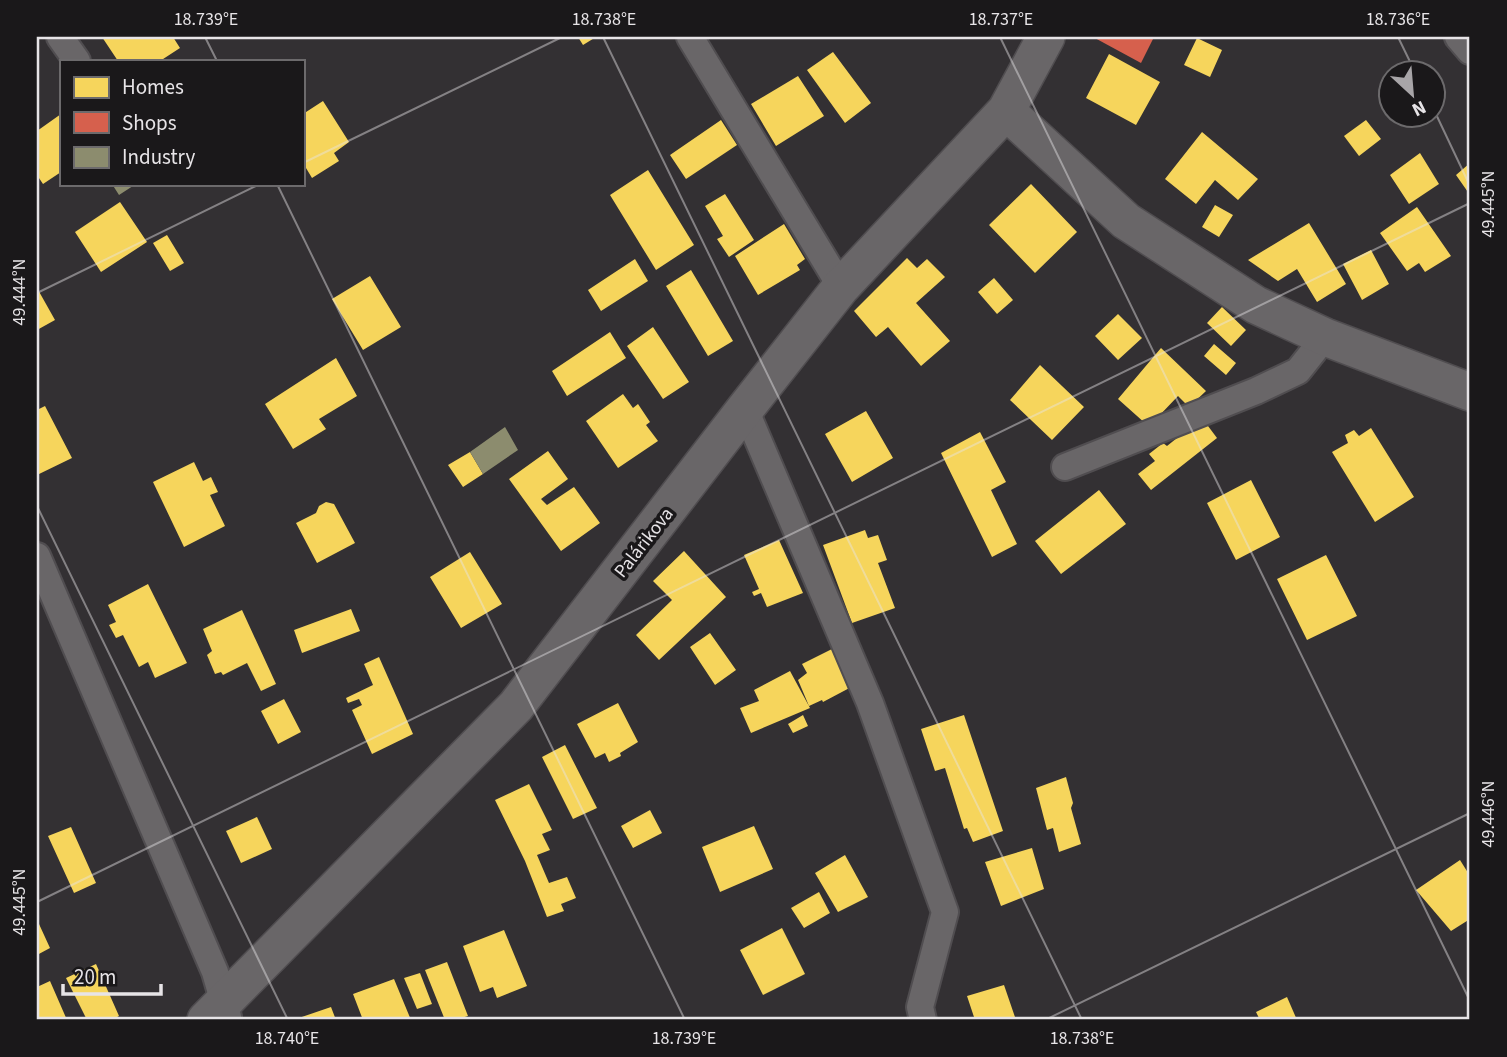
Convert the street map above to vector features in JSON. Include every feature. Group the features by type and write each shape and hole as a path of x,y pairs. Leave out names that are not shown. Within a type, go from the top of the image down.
{"main road":[{"name":"Palárikova","path":"220,1014 516,706 841,287 1006,111 1046,37"},
{"path":"1006,111 1126,220 1256,305 1325,337 1470,392"}],"street":[{"path":"60,37 76,60"},
{"path":"690,37 841,287"},
{"path":"1458,37 1470,51"},
{"path":"1065,467 1256,391 1298,371 1325,337"},
{"path":"745,409 870,703 945,912 920,1007 923,1020"},
{"path":"37,556 215,972 220,1014"}],"building: Homes":[{"path":"102,37 173,37 180,48 162,60 117,60"},
{"path":"578,37 596,37 583,45"},
{"path":"1197,38 1222,50 1210,77 1184,65"},
{"path":"833,52 871,103 845,123 807,70"},
{"path":"1109,54 1160,82 1136,125 1086,98"},
{"path":"798,76 824,116 776,146 751,104"},
{"path":"323,101 349,142 334,153 339,161 312,178 304,165 304,113"},
{"path":"60,115 60,173 43,184 37,175 37,131"},
{"path":"721,120 737,145 686,179 670,155"},
{"path":"1366,120 1381,139 1359,156 1344,136"},
{"path":"1202,132 1258,179 1238,200 1215,180 1196,204 1165,179"},
{"path":"1420,153 1439,184 1409,204 1390,175"},
{"path":"1470,163 1470,195 1456,175"},
{"path":"648,170 694,245 656,270 610,195"},
{"path":"1031,184 1077,232 1035,273 989,225"},
{"path":"725,194 754,240 729,257 717,239 723,236 705,206"},
{"path":"120,202 147,242 101,272 75,232"},
{"path":"1215,205 1233,215 1219,237 1202,227"},
{"path":"1417,207 1451,256 1425,272 1419,263 1407,271 1380,233"},
{"path":"1309,223 1346,284 1317,302 1297,269 1278,281 1248,260"},
{"path":"784,224 805,259 797,265 800,270 758,295 735,256"},
{"path":"167,235 184,263 170,271 153,243"},
{"path":"1371,250 1389,284 1362,300 1343,264"},
{"path":"907,258 917,268 927,259 945,277 916,303 950,341 921,366 888,327 876,337 854,311"},
{"path":"635,259 648,281 601,311 588,290"},
{"path":"691,270 733,341 708,356 666,286"},
{"path":"370,276 401,327 363,350 332,299"},
{"path":"994,278 1013,300 997,314 978,292"},
{"path":"37,288 55,320 37,330"},
{"path":"1222,307 1246,330 1231,346 1207,323"},
{"path":"1118,314 1142,338 1118,360 1095,336"},
{"path":"653,327 689,382 663,399 627,346"},
{"path":"610,332 626,358 567,396 552,371"},
{"path":"1214,344 1236,363 1226,375 1204,356"},
{"path":"1161,348 1206,391 1189,407 1178,396 1158,417 1146,424 1118,399"},
{"path":"336,358 357,396 319,419 326,429 293,449 265,404"},
{"path":"1040,365 1084,407 1052,440 1010,400"},
{"path":"623,394 633,408 638,404 650,422 646,425 658,441 618,468 586,421"},
{"path":"45,406 72,458 37,475 37,410"},
{"path":"866,411 893,458 852,482 825,434"},
{"path":"1202,418 1217,438 1151,490 1138,474 1155,461 1149,454 1163,443 1167,446"},
{"path":"1371,428 1414,497 1375,522 1332,452 1348,443 1345,435 1354,430 1359,436"},
{"path":"980,432 1006,482 991,490 1017,544 992,557 941,453"},
{"path":"548,451 568,479 541,499 547,505 574,487 600,523 561,551 509,479"},
{"path":"470,452 483,474 463,487 448,465"},
{"path":"194,462 203,481 211,477 218,492 210,495 225,526 184,547 153,482"},
{"path":"1251,480 1280,537 1236,560 1207,503"},
{"path":"1099,490 1126,524 1061,574 1035,541"},
{"path":"326,502 334,504 355,543 317,563 296,523 316,513 319,506"},
{"path":"865,530 868,538 878,535 887,560 878,563 895,608 852,623 823,545"},
{"path":"779,540 803,593 767,607 761,593 754,596 752,592 759,589 744,555"},
{"path":"684,551 726,597 659,660 636,635 672,600 653,581"},
{"path":"470,552 502,604 461,628 430,577"},
{"path":"1326,555 1357,616 1307,640 1277,579"},
{"path":"148,584 187,663 155,678 148,662 139,667 123,635 116,638 109,625 116,622 108,605"},
{"path":"351,609 360,631 302,653 294,630"},
{"path":"242,610 276,684 261,691 247,663 223,675 221,672 215,674 207,655 212,651 203,629"},
{"path":"710,633 736,670 715,685 690,647"},
{"path":"836,647 857,684 823,702 822,700 809,706 798,680 807,673 802,664"},
{"path":"379,657 413,734 372,754 352,710 362,705 359,699 348,703 346,698 373,685 364,664"},
{"path":"790,671 810,708 751,733 740,708 759,701 754,690"},
{"path":"284,699 301,732 278,744 261,711"},
{"path":"618,703 638,742 609,762 605,753 595,758 577,724"},
{"path":"803,715 808,726 793,733 788,724"},
{"path":"964,715 1003,831 973,842 967,828 964,829 945,768 935,771 921,729"},
{"path":"565,745 597,808 573,819 542,757"},
{"path":"1066,777 1081,844 1059,852 1053,828 1047,830 1036,788"},
{"path":"529,784 552,830 542,834 550,850 537,855 549,883 567,877 576,898 561,904 564,911 547,917 525,861 495,800"},
{"path":"650,810 662,833 633,848 621,826"},
{"path":"257,817 272,849 241,863 226,831"},
{"path":"754,826 773,869 720,892 702,847"},
{"path":"71,827 96,883 74,893 48,836"},
{"path":"1032,848 1044,889 1001,906 985,862"},
{"path":"845,855 868,897 838,912 815,873"},
{"path":"1460,860 1470,876 1470,919 1451,931 1416,890"},
{"path":"819,892 830,913 804,928 791,908"},
{"path":"39,924 50,948 37,955 37,925"},
{"path":"782,928 805,974 763,995 740,950"},
{"path":"504,930 527,986 497,998 493,987 480,992 463,946"},
{"path":"447,962 468,1016 455,1020 445,1020 425,970"},
{"path":"96,964 119,1016 112,1020 87,1020 66,978"},
{"path":"420,973 432,1004 417,1009 404,978"},
{"path":"394,979 411,1020 363,1020 353,994"},
{"path":"50,981 67,1020 37,1020 37,987"},
{"path":"1004,985 1016,1020 975,1020 967,996"},
{"path":"1287,997 1297,1020 1260,1020 1256,1012"},
{"path":"331,1007 336,1020 293,1020"}],"building: Shops":[{"path":"1093,37 1154,37 1141,63"}],"building: Industry":[{"path":"113,186 133,186 119,195"},
{"path":"505,427 518,450 483,474 470,452"}]}
